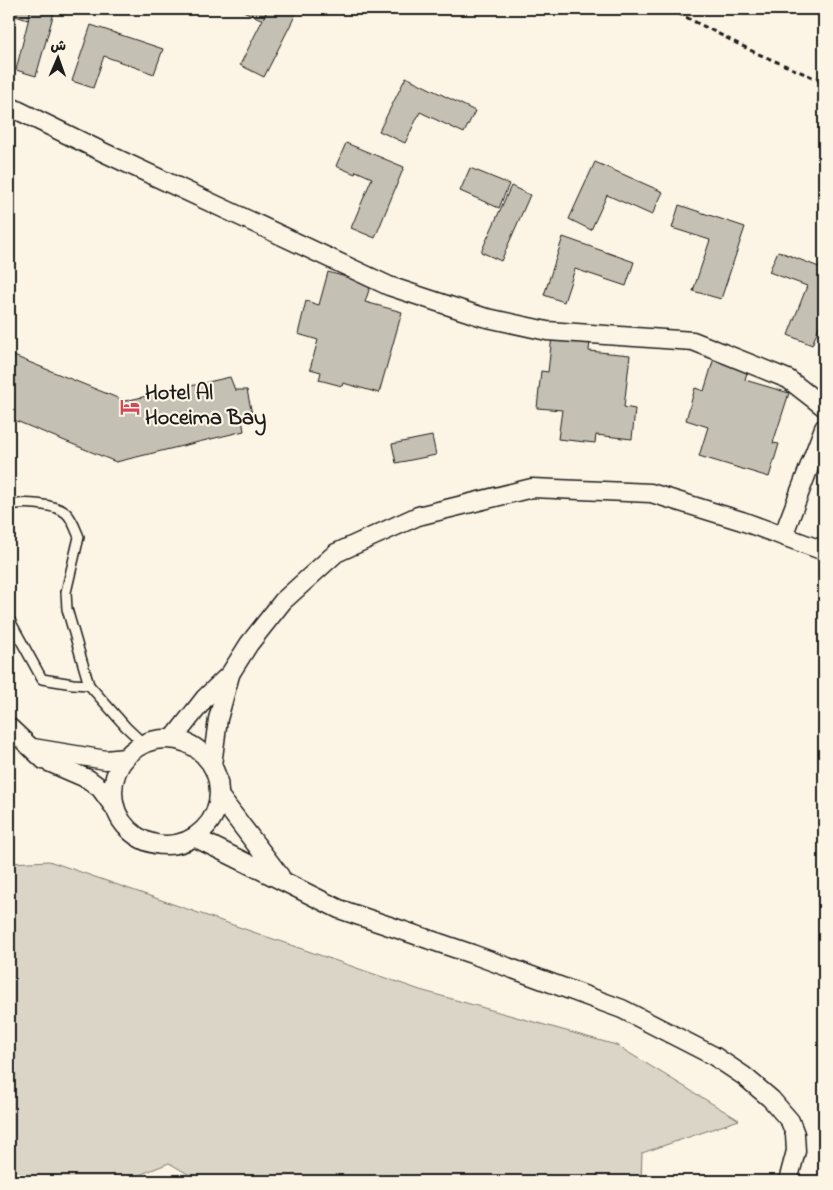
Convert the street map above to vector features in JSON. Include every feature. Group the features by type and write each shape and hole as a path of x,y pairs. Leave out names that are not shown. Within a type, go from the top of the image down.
{"street":[{"path":"9,106 113,157 389,286 483,317 547,331 693,341 788,379 824,406"},
{"path":"783,536 824,428"},
{"path":"173,739 205,698 230,674 249,644 283,601 336,553 418,516 532,488 651,492 742,521 824,551"},
{"path":"212,764 218,719 230,674"},
{"path":"9,727 44,760 88,778 100,788 116,810 123,824 134,835 148,843 164,846 196,838 212,820 220,797 218,780 212,764 195,747 173,739 158,740 144,744 125,758 114,779 113,794 116,810"},
{"path":"33,748 106,760 125,758"},
{"path":"220,797 284,883"},
{"path":"196,838 339,909 472,954 622,1009 714,1056 744,1076 771,1100 790,1121 795,1134 796,1151 788,1181"}],"lane":[{"path":"9,506 16,504 40,504 66,513 80,537 66,592 67,609 89,685 126,727 144,744"},
{"path":"9,619 42,679 89,685"}],"path":[{"path":"670,9 756,53 824,82"}],"shaded area":[{"path":"49,861 420,990 616,1045 739,1120 642,1153 641,1181 200,1181 169,1163 124,1181 9,1181 9,863"}],"building":[{"path":"9,9 31,9 28,20 9,14"},
{"path":"31,9 55,9 36,76 16,70"},
{"path":"239,9 268,9 263,20"},
{"path":"268,9 290,9 297,12 264,77 240,65"},
{"path":"91,25 163,49 154,74 104,56 93,88 72,81"},
{"path":"406,77 475,111 464,133 420,112 405,143 379,131"},
{"path":"346,143 404,167 375,238 351,228 372,178 356,171 355,174 336,166"},
{"path":"595,162 663,192 652,215 607,195 591,230 569,219"},
{"path":"470,168 509,184 499,208 460,191"},
{"path":"511,186 530,195 501,261 481,252"},
{"path":"679,205 745,227 721,299 693,291 710,240 672,228"},
{"path":"563,237 634,262 626,286 575,269 564,302 544,295"},
{"path":"778,251 824,269 824,314 812,345 788,335 807,286 769,272"},
{"path":"328,272 371,284 365,302 402,312 379,393 343,383 342,386 319,380 321,372 310,369 318,340 298,334 306,301 319,305"},
{"path":"552,336 590,340 589,351 630,355 624,407 635,409 632,439 596,435 595,443 558,439 562,410 537,408 541,371 548,372"},
{"name":"Hotel Al Hoceima Bay","path":"9,354 125,401 230,377 235,390 247,390 252,414 242,419 244,431 116,462 9,418"},
{"path":"714,358 748,368 745,380 789,393 773,443 779,444 769,477 699,456 708,427 686,420 695,388 704,391"},
{"path":"432,436 436,455 396,463 392,444"}],"place":[{"name":"Hotel Al Hoceima Bay","path":"130,407"}]}
